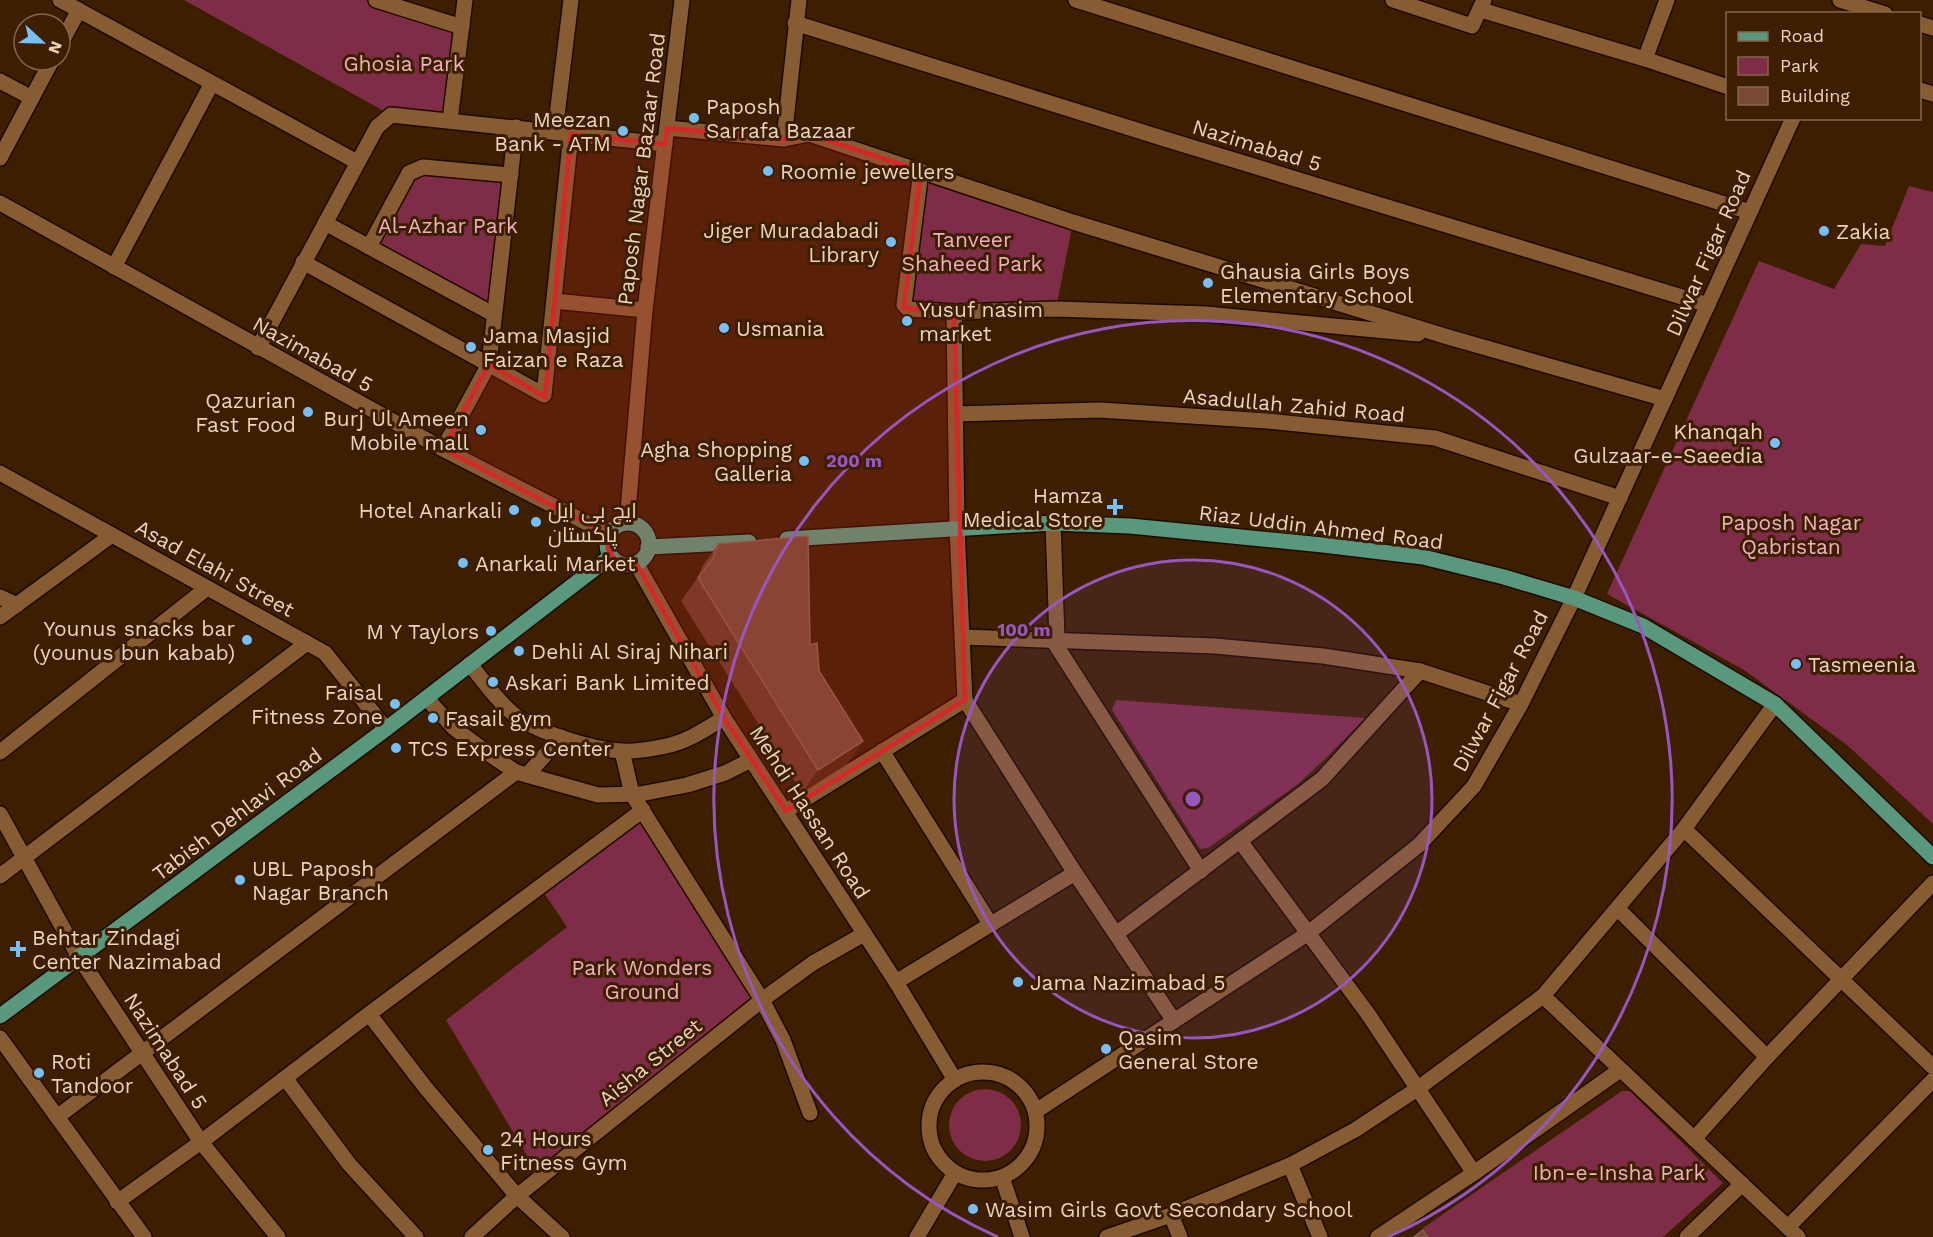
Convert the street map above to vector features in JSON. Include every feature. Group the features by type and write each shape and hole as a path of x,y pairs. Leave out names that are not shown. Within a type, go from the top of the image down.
{"main road":[{"name":"Riaz Uddin Ahmed Road","path":"648,547 1053,523 1130,526 1424,557 1504,577 1574,598 1643,627 1775,704 1933,857"},
{"path":"627,524 633,524 643,530 649,541 642,559 636,563 622,564 611,556 608,549 610,535 614,529 627,524"},
{"name":"Tabish Dehlavi Road","path":"0,1016 386,729 611,556"}],"street":[{"path":"60,0 357,162"},
{"path":"375,0 462,27"},
{"path":"450,120 465,0"},
{"path":"555,132 571,0"},
{"name":"Paposh Nagar Bazaar Road","path":"627,524 645,310 682,0"},
{"path":"784,139 799,0"},
{"path":"1076,0 1750,212"},
{"path":"1393,0 1472,26 1482,5 1726,86"},
{"path":"1645,59 1667,0"},
{"path":"1843,4 1877,12"},
{"path":"72,23 79,10"},
{"name":"Nazimabad 5","path":"795,23 1708,305"},
{"path":"0,158 46,72"},
{"path":"0,81 32,98"},
{"path":"114,267 212,83"},
{"path":"258,348 357,162 377,127 391,115 665,144"},
{"name":"Dilwar Figar Road","path":"1036,1111 1307,934 1419,845 1474,786 1521,704 1574,598 1792,120"},
{"path":"443,449 489,364 516,127"},
{"path":"667,128 784,139 809,134 1073,222 1448,337 1665,399"},
{"path":"303,262 544,395 571,134"},
{"path":"369,247 409,173 423,166 511,175"},
{"path":"921,171 904,305 908,309 954,312 1056,309 1206,314 1448,337"},
{"name":"Nazimabad 5","path":"0,203 443,449 610,535"},
{"path":"325,223 493,314"},
{"path":"554,301 645,310"},
{"path":"954,312 957,529 964,700 1075,873 1174,1021"},
{"name":"Asadullah Zahid Road","path":"956,414 1100,410 1267,422 1435,438 1620,498"},
{"name":"Asad Elahi Street","path":"0,473 325,653 386,729"},
{"path":"1053,523 1055,639 1201,871"},
{"path":"0,617 112,536"},
{"name":"Mehdi Hassan Road","path":"636,563 724,718 896,982 955,1080"},
{"path":"0,752 207,588"},
{"path":"0,597 17,605"},
{"path":"962,637 1215,646 1323,656 1419,671 1521,704"},
{"path":"0,876 306,643"},
{"path":"470,664 487,686 519,718 561,737 596,747 622,751 667,746 691,737 724,718"},
{"path":"1116,934 1322,779 1419,671"},
{"path":"426,698 454,728 486,752 522,773 598,795 632,794 687,785 725,773 751,760"},
{"path":"786,811 964,700"},
{"path":"1107,1237 1171,1215 1290,1165 1355,1130 1417,1089 1543,996 1684,829 1775,704"},
{"path":"57,1117 522,773 561,737"},
{"path":"622,751 632,794 762,1000 783,1040 810,1113"},
{"path":"882,751 991,925"},
{"path":"117,1202 201,1142 643,810"},
{"name":"Nazimabad 5","path":"0,814 79,957 142,1054 201,1142 278,1237"},
{"path":"1684,829 1933,1066"},
{"path":"1240,841 1368,1014 1474,1173"},
{"path":"896,982 1075,873"},
{"path":"1694,1139 1767,1057 1843,980 1933,882"},
{"path":"1618,909 1767,1057"},
{"name":"Aisha Street","path":"472,1237 517,1196 762,1000 813,963 864,934"},
{"path":"1543,996 1793,1232 1933,1080"},
{"path":"369,1014 425,1088 517,1196 562,1237"},
{"path":"0,1038 144,1237"},
{"path":"1378,1237 1474,1173 1620,1070"},
{"path":"991,1072 1018,1084 1030,1099 1036,1111 1035,1141 1027,1158 1018,1168 1002,1177 973,1179 955,1173 939,1158 931,1141 929,1125 933,1106 943,1090 955,1080 972,1073 991,1072"},
{"path":"285,1078 349,1164 416,1237"},
{"path":"1290,1165 1320,1237"},
{"path":"917,1237 955,1173"},
{"path":"1002,1177 1022,1237"},
{"path":"1687,1237 1742,1184"},
{"path":"1171,1215 1180,1237"}],"highlighted area":[{"path":"667,128 784,139 809,134 921,171 904,308 954,312 965,700 786,811 724,718 636,563 616,561 608,549 607,534 443,449 489,364 545,397 571,134 665,144"}],"green space":[{"name":"Ghosia Park","path":"184,0 376,0 462,27 450,120 391,115"},
{"name":"Tanveer Shaheed Park","path":"921,171 1073,222 1056,309 904,305"},
{"name":"Al-Azhar Park","path":"409,173 511,175 493,314 369,247"},
{"name":"Paposh Nagar Qabristan","path":"1909,186 1933,192 1933,824 1847,745 1744,670 1607,594 1759,261 1834,289 1861,244 1885,246"},
{"path":"1116,700 1365,718 1298,784 1208,848 1200,849 1112,710"},
{"name":"Park Wonders Ground","path":"643,810 762,1000 540,1177 446,1020 567,927 540,887"},
{"path":"985,1089 1005,1095 1015,1105 1021,1125 1015,1145 1005,1155 985,1161 965,1155 955,1145 949,1125 955,1105 965,1095"},
{"name":"Ibn-e-Insha Park","path":"1622,1091 1630,1091 1723,1183 1663,1237 1429,1237 1423,1228"}],"building":[{"path":"808,536 810,645 817,643 819,671 863,741 818,770 698,578 713,558 718,544"},
{"path":"1423,1230 1428,1237 1414,1237"}],"place":[{"name":"Paposh Sarrafa Bazaar","path":"694,118"},
{"name":"Meezan Bank - ATM","path":"623,131"},
{"name":"Roomie jewellers","path":"768,171"},
{"name":"Zakia","path":"1824,231"},
{"name":"Jiger Muradabadi Library","path":"891,242"},
{"name":"Ghausia Girls Boys Elementary School","path":"1208,283"},
{"name":"Yusuf nasim market","path":"907,321"},
{"name":"Usmania","path":"724,328"},
{"name":"Jama Masjid Faizan e Raza","path":"471,347"},
{"name":"Qazurian Fast Food","path":"308,412"},
{"name":"Burj Ul Ameen Mobile mall","path":"481,430"},
{"name":"Khanqah Gulzaar-e-Saeedia","path":"1775,443"},
{"name":"Agha Shopping Galleria","path":"804,461"},
{"name":"Hamza Medical Store","path":"1115,507"},
{"name":"Hotel Anarkali","path":"514,510"},
{"name":"ایچ بی ایل پاکستان","path":"536,522"},
{"name":"Anarkali Market","path":"463,563"},
{"name":"M Y Taylors","path":"491,631"},
{"name":"Younus snacks bar (younus bun kabab)","path":"247,640"},
{"name":"Dehli Al Siraj Nihari","path":"519,651"},
{"name":"Tasmeenia","path":"1796,664"},
{"name":"Askari Bank Limited","path":"493,682"},
{"name":"Faisal Fitness Zone","path":"395,704"},
{"name":"Fasail gym","path":"433,718"},
{"name":"TCS Express Center","path":"396,748"},
{"name":"UBL Paposh Nagar Branch","path":"240,880"},
{"name":"Behtar Zindagi Center Nazimabad","path":"18,949"},
{"name":"Jama Nazimabad 5","path":"1018,982"},
{"name":"Qasim General Store","path":"1106,1049"},
{"name":"Roti Tandoor","path":"39,1073"},
{"name":"24 Hours Fitness Gym","path":"488,1150"},
{"name":"Wasim Girls Govt Secondary School","path":"973,1209"}]}
